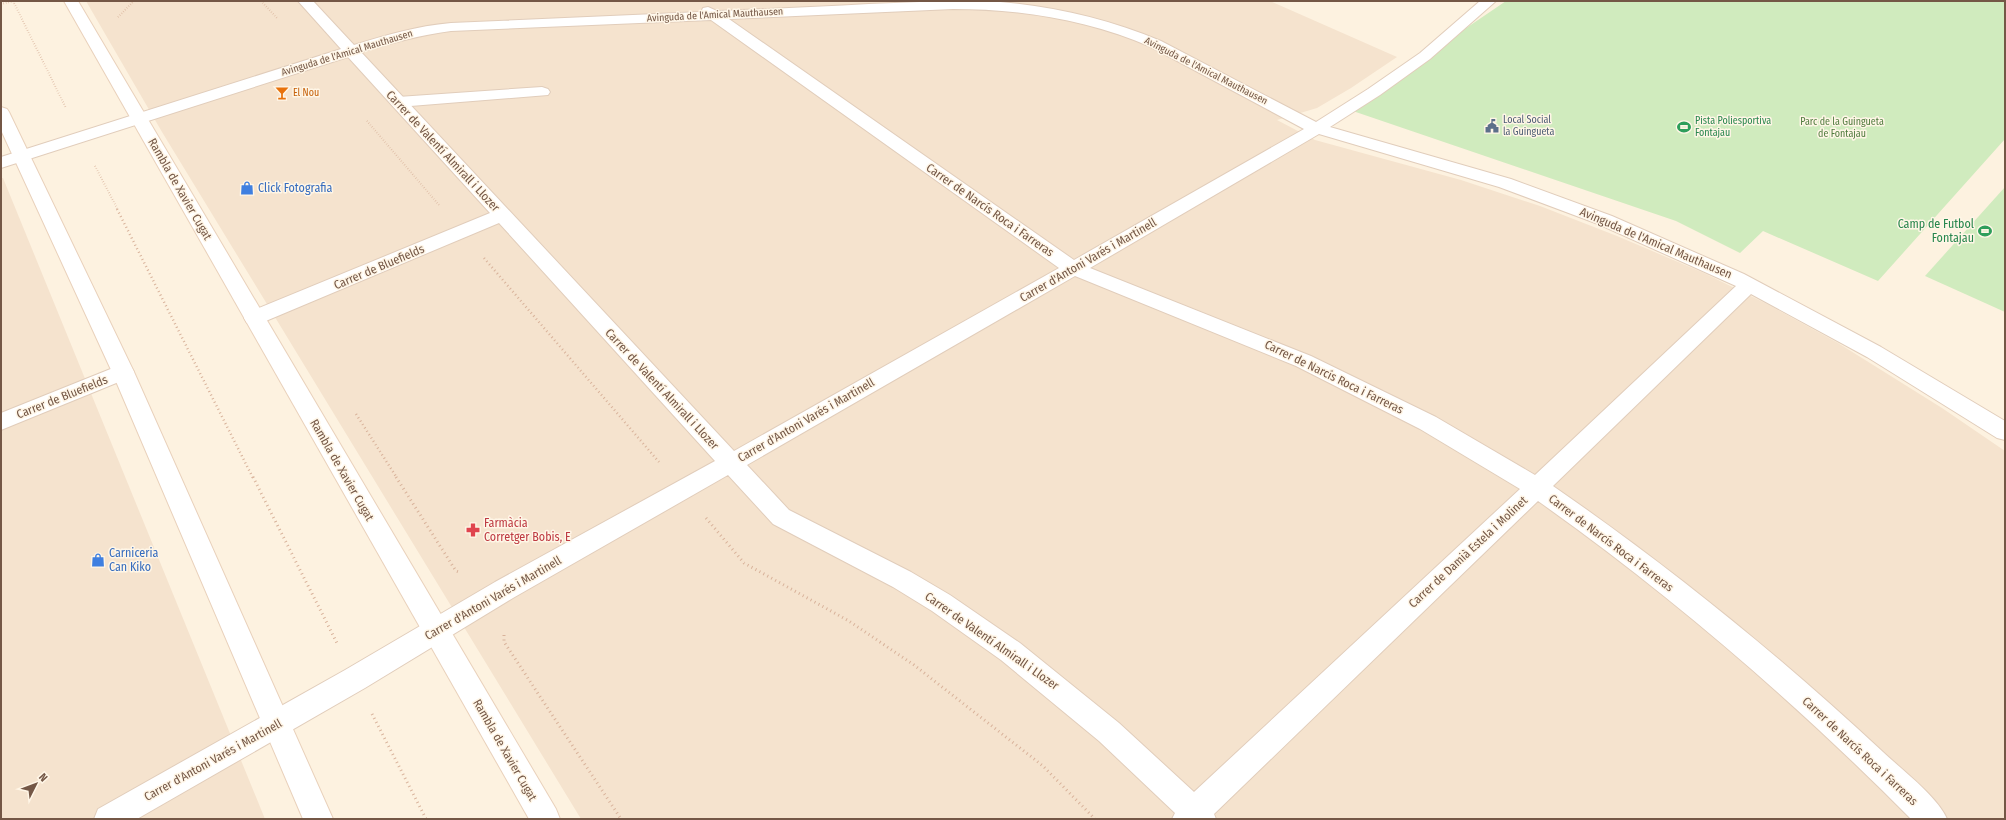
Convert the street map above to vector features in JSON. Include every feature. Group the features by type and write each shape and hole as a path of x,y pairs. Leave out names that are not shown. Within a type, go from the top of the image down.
{"street":[{"name":"Rambla de Xavier Cugat","path":"71,1 545,819"},
{"name":"Carrer de Valentí Almirall i Llozer","path":"305,1 781,517 832,542 940,602 1069,696 1175,792 1194,817"},
{"name":"Carrer de Narcís Roca i Farreras","path":"694,1 1072,268 1122,289 1208,320 1335,375 1442,432 1537,488 1605,537 1729,633 1871,758 1932,819"},
{"name":"Carrer d'Antoni Varés i Martinell","path":"109,819 355,679 504,590 731,464 1072,268 1289,146 1425,56 1489,1"},
{"name":"Avinguda de l'Amical Mauthausen","path":"140,119 408,33 451,27 953,4 984,5 1042,11 1100,24 1156,44 1315,128 1505,183 1553,200 1672,248 1749,285 1874,352 2005,432"},
{"path":"398,102 542,92"},
{"name":"Avinguda de l'Amical Mauthausen","path":"1282,110 1312,114 1347,109"},
{"path":"1,112 123,372 318,819"},
{"path":"1,163 140,119"},
{"name":"Carrer de Bluefields","path":"254,318 502,215"},
{"name":"Carrer de Damià Estela i Molinet","path":"1194,817 1390,626 1749,285"},
{"name":"Carrer de Bluefields","path":"1,422 123,372"}],"path":[{"path":"1,4 13,1 426,819"},
{"path":"114,21 134,1"},
{"path":"353,410 456,571 504,590 504,642 621,819"}],"shaded area":[{"path":"86,1 1270,1 1397,57 1351,88 1317,108 1277,120 1315,140 1461,180 1540,206 1617,236 1704,273 1767,304 1838,343 1942,408 2005,451 2005,819 581,819 162,132"},
{"path":"1,178 3,178 265,819 1,819"}],"green space":[{"name":"Parc de la Guingueta de Fontajau","path":"1506,1 2005,1 2005,139 1878,281 1763,231 1740,253 1676,221 1347,109"},
{"name":"Camp de Futbol Fontajau","path":"2005,187 2005,312 1925,276"}],"place":[{"name":"El Nou","path":"282,93"},
{"name":"Local Social la Guingueta","path":"1492,126"},
{"name":"Pista Poliesportiva Fontajau","path":"1684,127"},
{"name":"Click Fotografia","path":"247,188"},
{"name":"Camp de Futbol Fontajau","path":"1985,231"},
{"name":"Farmàcia Corretger Bobis, E","path":"473,530"},
{"name":"Carniceria Can Kiko","path":"98,560"}]}
